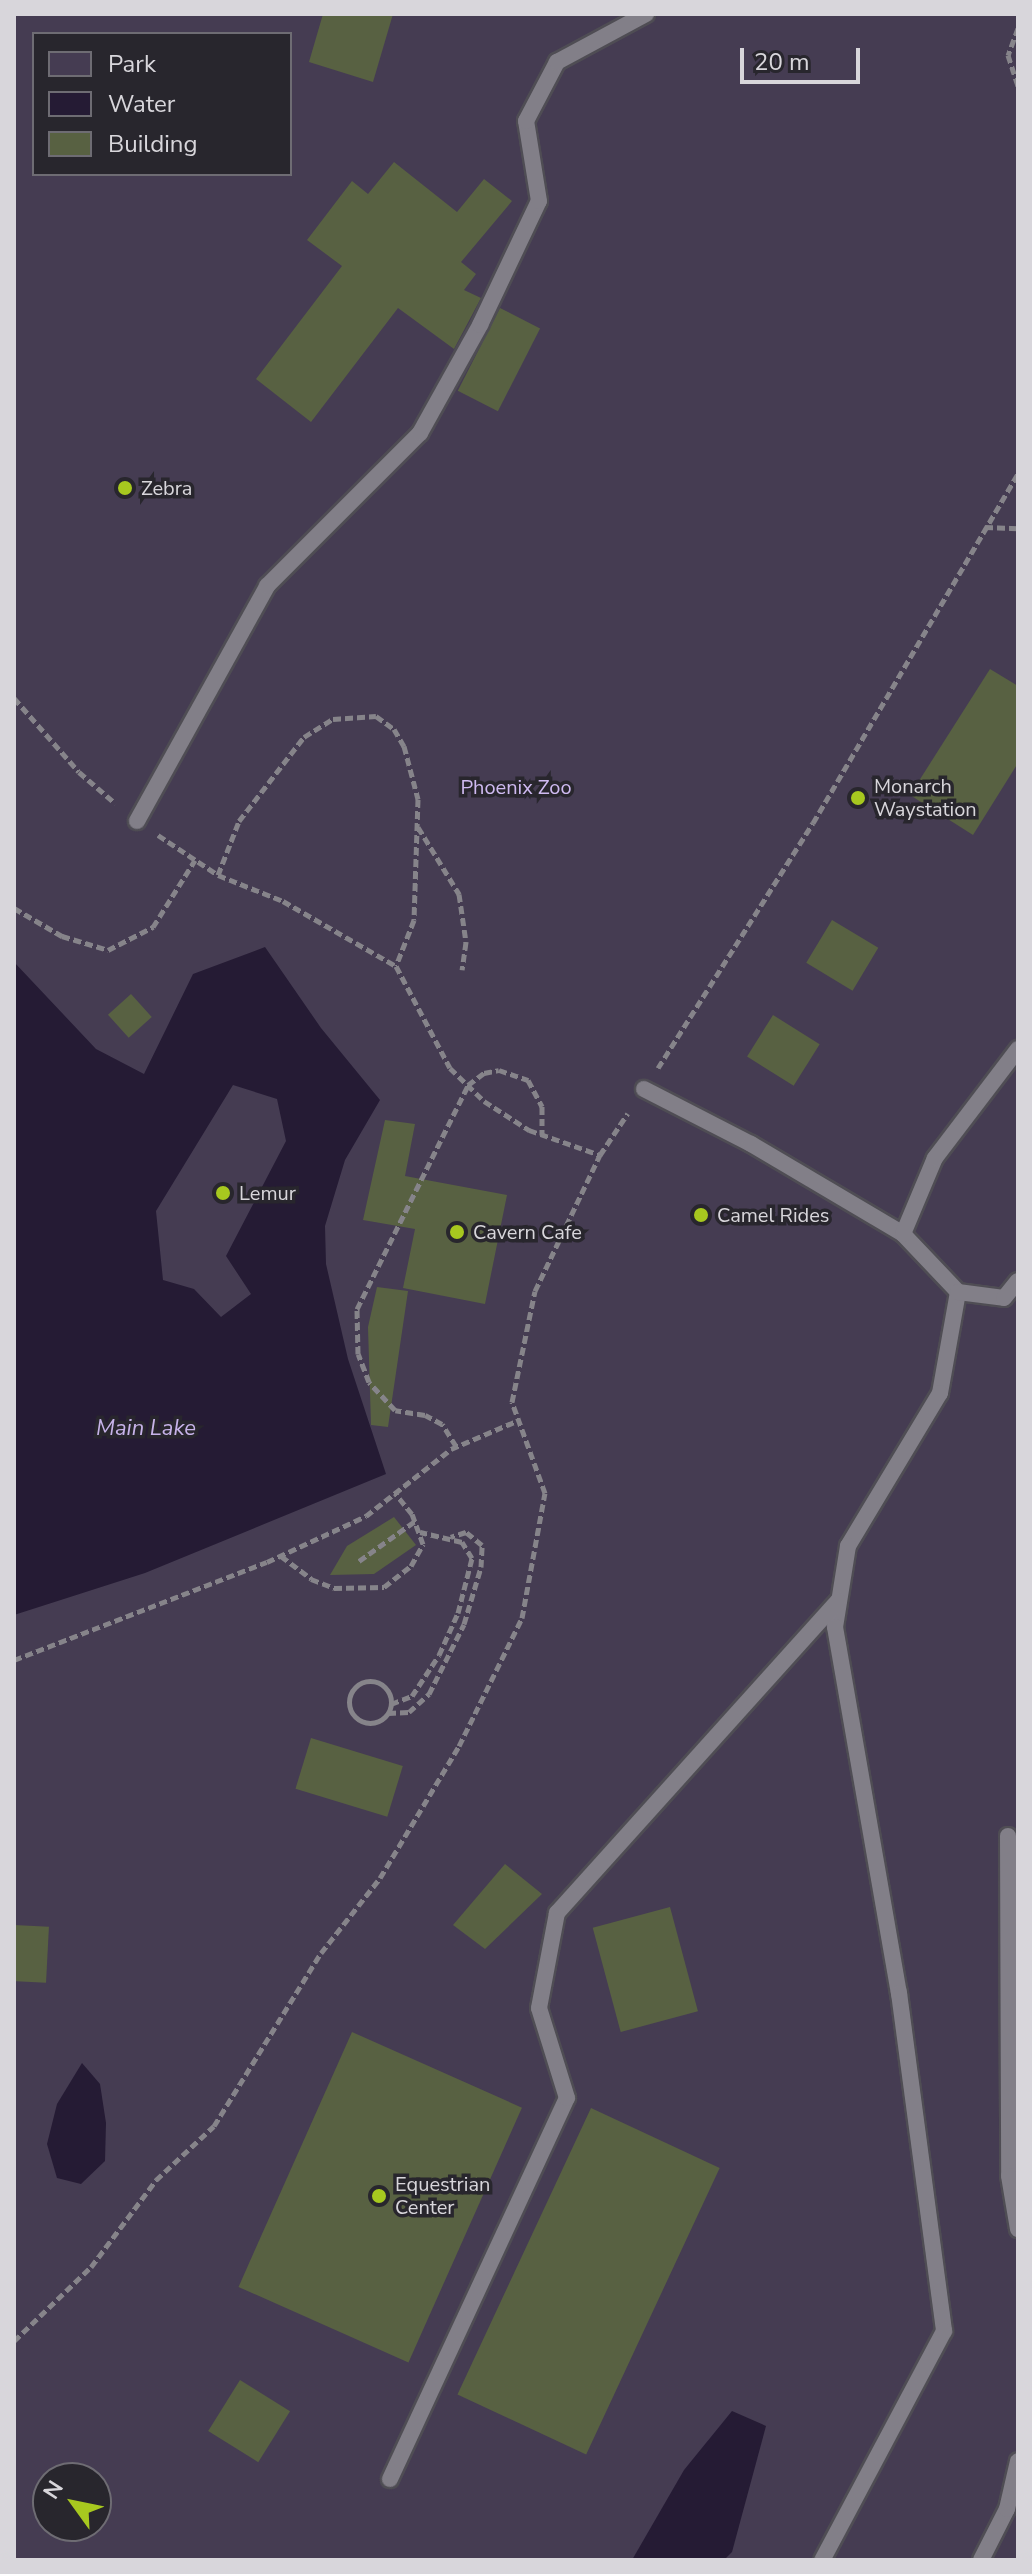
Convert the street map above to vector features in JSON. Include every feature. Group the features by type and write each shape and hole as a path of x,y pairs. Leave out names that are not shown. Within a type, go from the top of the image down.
{"lane":[{"path":"137,821 267,586 428,420 539,201 526,121 557,62 646,14"},
{"path":"903,1234 935,1158 1018,1049"},
{"path":"644,1089 751,1144 903,1234 958,1292 1004,1298 1018,1281"},
{"path":"822,2560 944,2331 899,1993 835,1627 848,1546 940,1393 958,1292"},
{"path":"390,2479 567,2098 539,2008 557,1913 839,1599"},
{"path":"1008,1836 1009,2176 1018,2229"},
{"path":"981,2560 1007,2509 1018,2461"}],"path":[{"path":"1018,28 1008,55 1018,86"},
{"path":"14,2341 91,2267 156,2180 214,2126 321,1953 380,1878 459,1746 522,1618 545,1493 512,1402 535,1291 600,1155 813,823 1018,473"},
{"path":"985,527 1018,528"},
{"path":"14,698 79,772 137,821 218,875 283,901 396,966 450,1068 484,1101 542,1135 600,1155"},
{"path":"218,875 239,821 274,770 304,737 333,719 376,716 394,729 404,746 418,799 414,920 396,966"},
{"path":"417,826 459,894 466,942 462,970"},
{"path":"14,908 62,936 108,950 153,927 195,860"},
{"path":"456,1446 434,1419 395,1410 379,1395 358,1354 354,1331 366,1288 468,1085 484,1073 499,1070 528,1080 542,1106 542,1135"},
{"path":"14,1660 281,1555 366,1516 456,1446 519,1420"},
{"path":"281,1555 311,1579 334,1588 384,1587 420,1553 420,1532 395,1493"},
{"path":"359,1561 415,1521"},
{"path":"391,1704 412,1696 448,1638 472,1558 462,1542 420,1532"},
{"path":"388,1713 397,1716 418,1706 456,1644 483,1556 477,1538 466,1532 451,1537"},
{"path":"366,1681 376,1681 384,1686 391,1704 388,1713 381,1720 363,1721 351,1710 351,1693 366,1681"}],"green space":[{"name":"Phoenix Zoo","path":"14,14 1018,14 1018,2560 14,2560"}],"water":[{"name":"Main Lake","path":"265,947 321,1028 380,1100 345,1160 325,1226 326,1264 348,1359 386,1474 145,1573 14,1615 14,962 96,1049 144,1074 193,974","holes":["233,1085 277,1099 286,1141 226,1256 251,1294 221,1317 194,1289 163,1280 156,1211"]},
{"path":"82,2063 100,2084 106,2123 105,2161 81,2184 57,2178 47,2144 57,2104"},
{"path":"732,2411 766,2426 732,2552 724,2560 632,2560 684,2470"}],"building":[{"path":"323,14 393,14 373,82 309,62"},
{"path":"394,162 457,212 484,179 512,201 461,262 476,274 464,290 481,298 454,349 398,308 311,422 256,379 342,266 307,240 352,181 368,194"},
{"path":"500,308 540,328 498,411 458,391"},
{"path":"990,669 1018,686 1018,763 973,835 910,795"},
{"path":"832,920 878,948 853,991 806,963"},
{"path":"131,994 152,1017 129,1038 108,1015"},
{"path":"773,1015 820,1044 794,1086 747,1057"},
{"path":"385,1120 415,1124 405,1176 507,1195 485,1304 403,1288 415,1229 363,1220"},
{"path":"377,1287 408,1291 388,1427 371,1425 368,1327"},
{"path":"394,1517 416,1545 374,1574 330,1575 347,1546"},
{"path":"311,1738 403,1766 387,1817 296,1789"},
{"path":"505,1864 542,1894 485,1949 453,1925"},
{"path":"670,1907 698,2011 621,2032 593,1928"},
{"path":"14,1925 49,1927 46,1983 14,1981"},
{"name":"Equestrian Center","path":"352,2032 522,2108 408,2363 239,2287"},
{"path":"591,2108 720,2168 586,2454 457,2394"},
{"path":"240,2380 290,2411 258,2462 208,2431"}],"place":[{"name":"Zebra","path":"125,488"},
{"name":"Monarch Waystation","path":"858,798"},
{"name":"Lemur","path":"223,1193"},
{"name":"Camel Rides","path":"701,1215"},
{"name":"Cavern Cafe","path":"457,1232"},
{"name":"Equestrian Center","path":"379,2196"}]}
